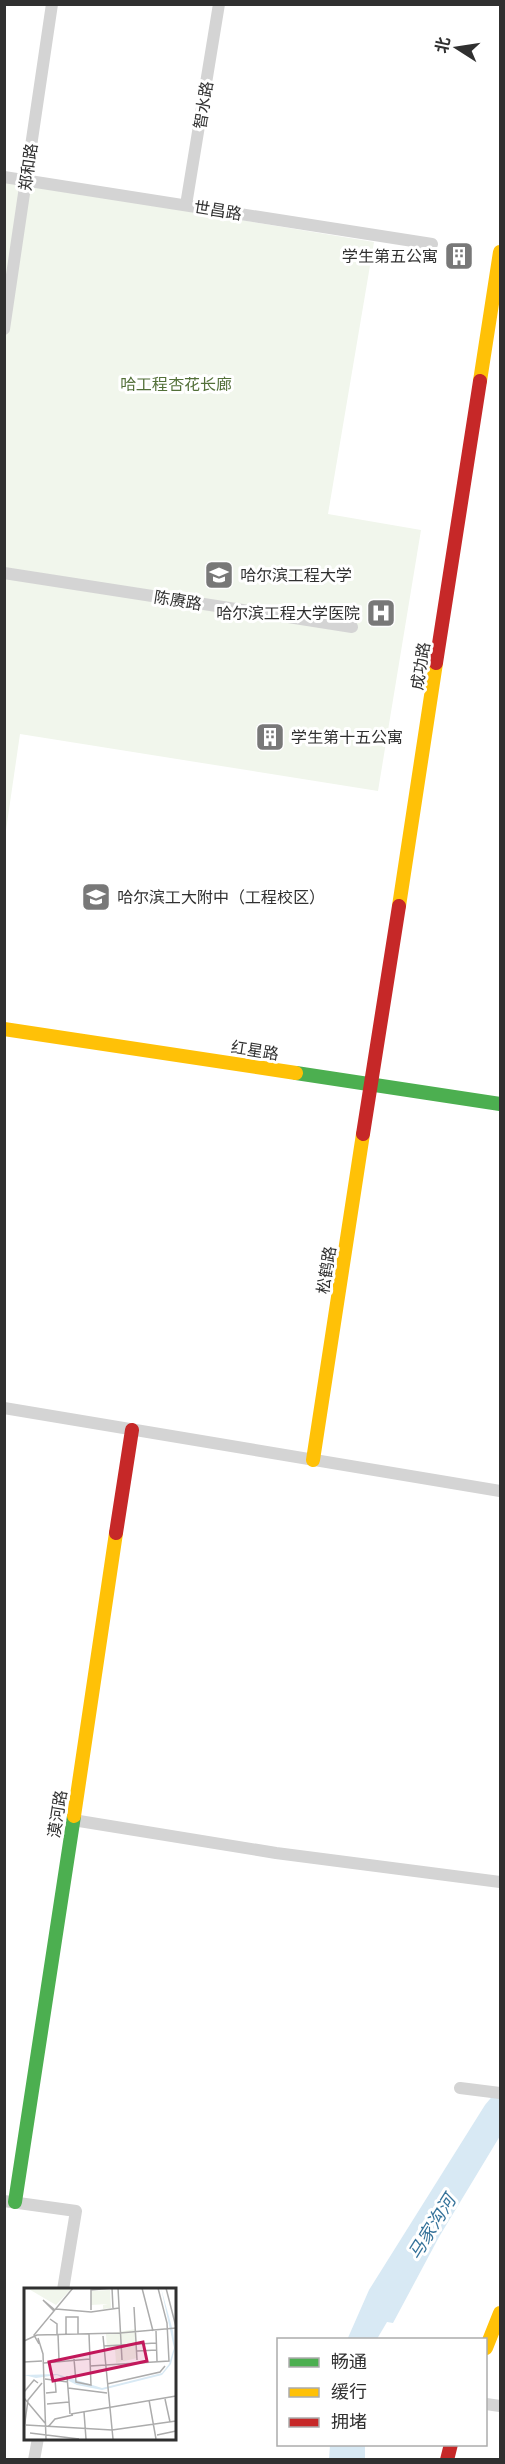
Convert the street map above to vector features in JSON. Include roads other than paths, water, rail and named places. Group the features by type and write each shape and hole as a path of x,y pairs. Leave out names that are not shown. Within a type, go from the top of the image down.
{"street":[{"name":"郑和路","path":"4,329 52,4"},
{"name":"智水路","path":"186,205 219,4"},
{"name":"世昌路","path":"4,177 432,244"},
{"name":"成功路","path":"372,1085 501,252"},
{"name":"陈赓路","path":"4,573 352,627"},
{"name":"红星路","path":"4,1029 501,1104"},
{"name":"松鹤路","path":"313,1460 372,1085"},
{"path":"4,1408 501,1491"},
{"name":"漠河路","path":"10,2201 73,1820 132,1430"},
{"path":"73,1820 276,1852 501,1882"},
{"path":"460,2088 501,2093"},
{"path":"10,2201 76,2211 63,2288"},
{"path":"487,2346 501,2313"},
{"path":"34,2460 38,2440"}],"water":[{"name":"马家沟河","path":"500,2087 500,2136 439,2237 393,2323 387,2322 378,2338 348,2338 369,2290 485,2105"},
{"path":"330,2446 365,2446 365,2459 329,2459"}],"place":[{"name":"学生第五公寓","path":"459,256"},
{"name":"哈尔滨工程大学","path":"219,575"},
{"name":"哈尔滨工程大学医院","path":"381,613"},
{"name":"学生第十五公寓","path":"270,737"},
{"name":"哈尔滨工大附中（工程校区）","path":"96,897"}],"park label":[{"name":"哈工程杏花长廊","path":"176,384"}]}
